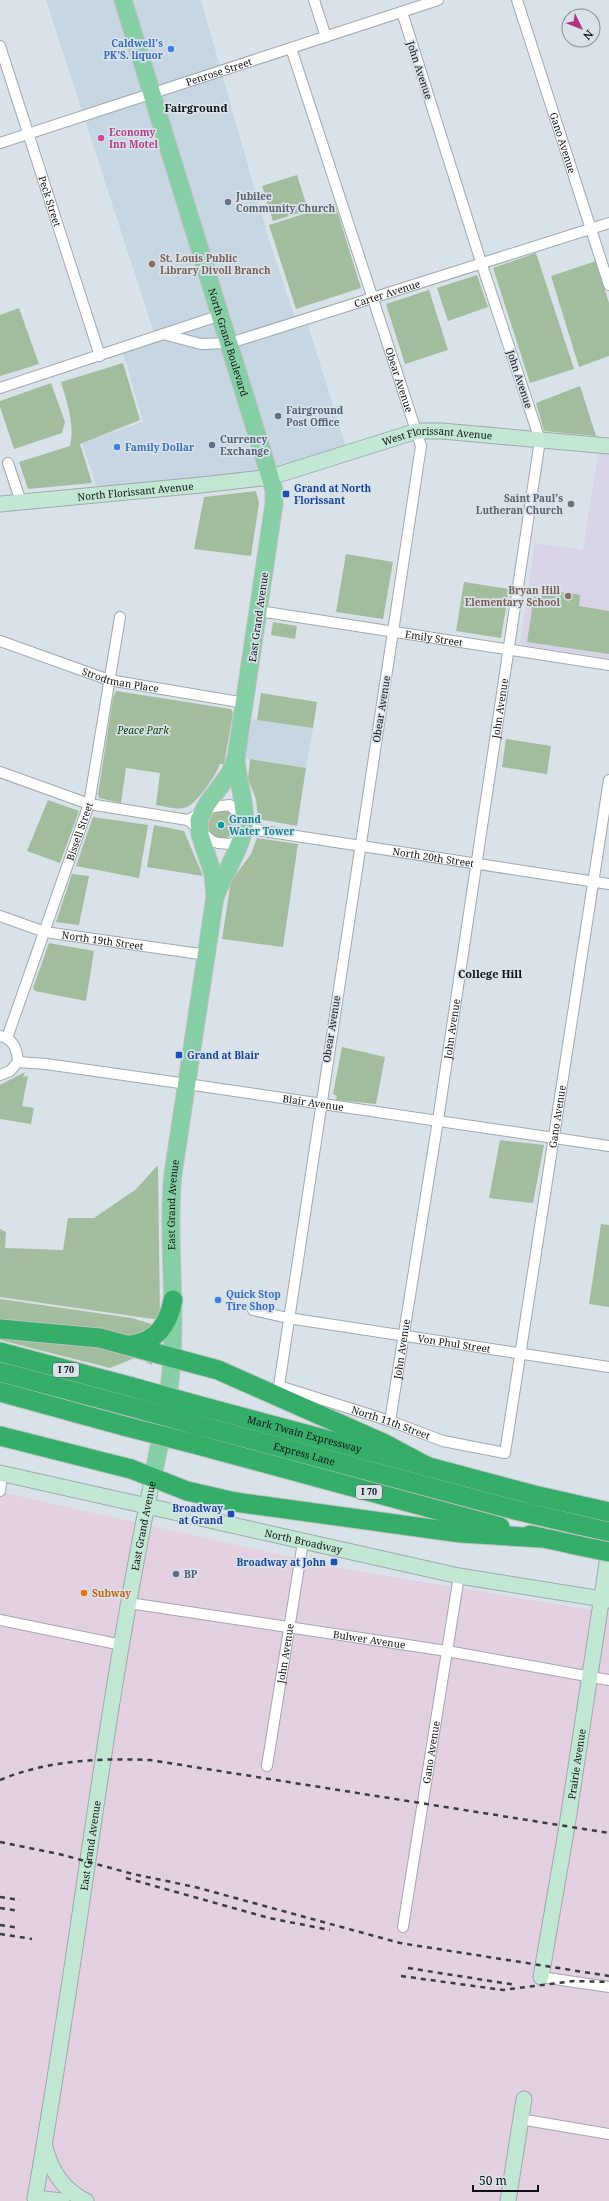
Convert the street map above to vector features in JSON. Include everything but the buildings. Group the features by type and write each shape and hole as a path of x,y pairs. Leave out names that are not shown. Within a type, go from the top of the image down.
{"highway":[{"path":"130,1345 150,1340 159,1332 166,1323 173,1300"},
{"path":"0,1329 86,1336 130,1345 172,1356 238,1378 383,1443 428,1467"},
{"name":"Mark Twain Expressway","path":"0,1352 428,1467 586,1508 609,1512"},
{"name":"Express Lane","path":"0,1372 507,1508 609,1532"},
{"name":"I 70","path":"0,1392 541,1538 609,1551"},
{"path":"0,1436 131,1469 153,1476 187,1491 235,1502 461,1533 541,1538"}],"main road":[{"name":"North Grand Boulevard","path":"123,0 271,477"},
{"name":"West Florissant Avenue","path":"271,477 417,431 442,431 609,446"},
{"name":"North Florissant Avenue","path":"0,504 271,477"},
{"name":"East Grand Avenue","path":"215,896 242,838 244,820 242,798 236,775 236,758 274,504 274,490 271,477"},
{"name":"East Grand Avenue","path":"35,2199 101,1766 129,1603 170,1385 173,1300 171,1192 215,896 213,874 196,820 230,773 236,758"},
{"name":"North Broadway","path":"1,1473 459,1576 605,1599"},
{"name":"Prairie Avenue","path":"541,1977 567,1826 588,1677 605,1599 609,1551"},
{"path":"508,2201 524,2100"},
{"path":"44,2145 51,2167 60,2181 70,2192 86,2201"},
{"path":"35,2199 62,2201"}],"street":[{"path":"314,0 326,37"},
{"name":"Penrose Street","path":"0,143 438,0"},
{"name":"Gano Avenue","path":"517,0 609,285"},
{"name":"John Avenue","path":"390,1421 438,1120 540,440 481,262 402,12"},
{"name":"Peck Street","path":"0,46 100,356"},
{"name":"Obear Avenue","path":"279,1386 320,1103 394,631 421,446 291,48"},
{"name":"Carter Avenue","path":"163,334 202,344 230,344 481,262 609,223"},
{"path":"0,388 221,315"},
{"path":"8,463 21,502"},
{"name":"Emily Street","path":"259,611 509,648 609,665"},
{"name":"Bissell Street","path":"3,1037 45,932 90,804 120,617"},
{"name":"Strodtman Place","path":"0,641 109,680 245,703"},
{"name":"North 20th Street","path":"0,772 90,804 196,820 218,805 230,806 257,830 609,884"},
{"name":"Gano Avenue","path":"505,1453 522,1353 609,780"},
{"path":"196,820 212,841 218,843 230,844 257,830"},
{"name":"North 19th Street","path":"0,916 45,932 206,955"},
{"path":"0,1076 10,1072 18,1062 16,1048 3,1037"},
{"name":"Blair Avenue","path":"18,1062 46,1064 187,1084 609,1146"},
{"name":"Von Phul Street","path":"253,1310 288,1318 404,1334 609,1367"},
{"name":"North 11th Street","path":"279,1386 390,1421 443,1441 505,1453"},
{"path":"0,1491 1,1473"},
{"name":"John Avenue","path":"267,1766 303,1542"},
{"name":"Gano Avenue","path":"403,1927 459,1576"},
{"name":"Bulwer Avenue","path":"129,1603 447,1651 609,1680"},
{"path":"0,1620 122,1645"},
{"path":"541,1977 609,1987"},
{"path":"520,2119 609,2134"}],"shaded area":[{"path":"46,0 201,0 270,243 296,322 306,319 348,453 249,473 97,488 82,443 143,422 125,359 119,348 155,336"},
{"name":"Bryan Hill Elementary School","path":"598,453 609,454 609,658 522,645 520,642 535,543 583,550"},
{"path":"252,719 313,728 306,768 245,758"},
{"path":"0,1492 344,1569 609,1613 609,2201 0,2201"}],"green space":[{"path":"297,175 308,210 273,221 262,186"},
{"path":"335,204 361,288 296,309 269,225"},
{"path":"536,253 574,369 530,383 493,268"},
{"path":"596,261 609,303 609,356 579,367 551,276"},
{"path":"477,275 488,307 448,321 437,288"},
{"path":"429,290 448,350 405,364 386,304"},
{"path":"19,308 39,364 0,376 0,315"},
{"path":"123,363 140,420 80,444 92,483 28,489 19,462 70,446 72,430 71,422 61,382"},
{"path":"51,383 65,422 62,433 14,449 0,407 0,401"},
{"path":"580,386 596,436 544,431 536,403"},
{"path":"256,491 259,503 251,556 194,549 204,497"},
{"path":"346,554 393,562 383,619 336,612"},
{"path":"464,582 509,589 501,638 456,631"},
{"path":"542,589 580,595 579,606 609,611 609,654 527,642 534,597 541,598"},
{"path":"273,622 297,626 295,639 271,635"},
{"name":"Peace Park","path":"116,691 231,709 233,713 224,764 220,764 200,796 189,806 177,809 156,805 160,773 126,768 121,803 99,798 98,794 113,698"},
{"path":"261,693 317,702 313,728 257,720"},
{"path":"506,739 551,746 547,774 502,767"},
{"path":"250,759 306,768 297,826 258,819 256,799 248,779"},
{"path":"48,800 79,811 60,863 27,851"},
{"path":"222,810 231,813 236,826 232,835 224,839 211,835 207,826 213,813"},
{"path":"93,817 148,825 139,878 76,866"},
{"path":"154,825 184,831 203,876 147,867"},
{"path":"257,838 298,844 283,947 222,939 231,881 251,854"},
{"path":"72,874 89,876 79,925 56,922"},
{"path":"49,943 94,951 86,1001 35,991 33,988"},
{"path":"342,1047 385,1057 376,1104 336,1100 337,1096 333,1094"},
{"path":"25,1072 23,1077 28,1076 22,1106 34,1108 31,1124 0,1119 0,1085"},
{"path":"500,1140 544,1145 533,1203 489,1198"},
{"path":"158,1165 160,1320 0,1297 0,1229 6,1232 5,1248 63,1250 68,1218 94,1218 135,1190"},
{"path":"601,1224 609,1225 609,1307 589,1304"},
{"path":"0,1299 132,1318 158,1326 130,1340 0,1324"},
{"path":"0,1333 89,1341 152,1359 152,1365 137,1357 110,1368 0,1340"}],"railway":[{"path":"0,1780 18,1773 55,1764 112,1759 150,1760 609,1833"},
{"path":"0,1842 59,1854 133,1874 195,1887 400,1943 609,1976"},
{"path":"126,1878 269,1918 330,1930"},
{"path":"0,1897 20,1900"},
{"path":"0,1908 19,1911"},
{"path":"0,1925 19,1928"},
{"path":"0,1934 32,1939"},
{"path":"408,1968 516,1985"},
{"path":"401,1976 503,1990 574,1981 609,1982"}],"place":[{"name":"Caldwell's PK'S. liquor","path":"171,49"},
{"name":"Economy Inn Motel","path":"101,138"},
{"name":"Jubilee Community Church","path":"228,202"},
{"name":"St. Louis Public Library Divoll Branch","path":"152,264"},
{"name":"Fairground Post Office","path":"278,416"},
{"name":"Currency Exchange","path":"212,445"},
{"name":"Family Dollar","path":"117,447"},
{"name":"Grand at North Florissant","path":"286,494"},
{"name":"Saint Paul's Lutheran Church","path":"571,504"},
{"name":"Bryan Hill Elementary School","path":"568,596"},
{"name":"Grand Water Tower","path":"221,825"},
{"name":"Grand at Blair","path":"179,1055"},
{"name":"Quick Stop Tire Shop","path":"218,1300"},
{"name":"Broadway at Grand","path":"231,1514"},
{"name":"Broadway at John","path":"334,1562"},
{"name":"BP","path":"176,1574"},
{"name":"Subway","path":"84,1593"}],"district":[{"name":"Fairground","path":"196,108"},
{"name":"College Hill","path":"490,974"}]}
